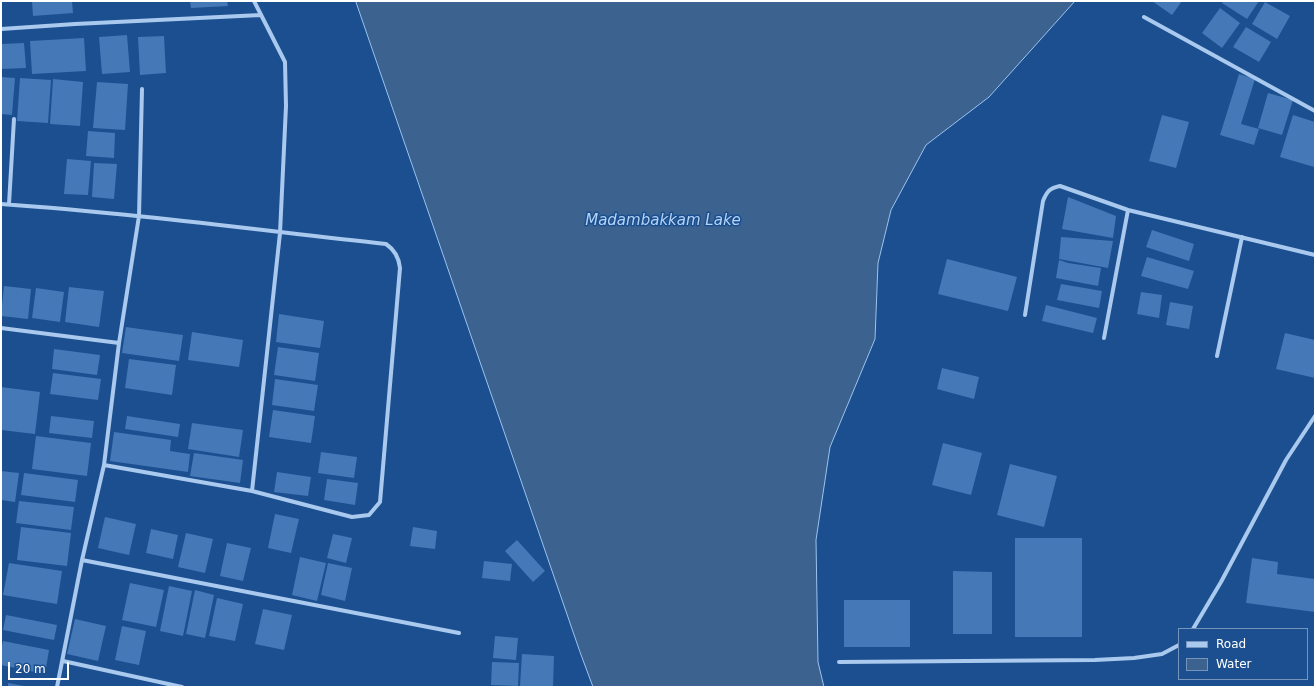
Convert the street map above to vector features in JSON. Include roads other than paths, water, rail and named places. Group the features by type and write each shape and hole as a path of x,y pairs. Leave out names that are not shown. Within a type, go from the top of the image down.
{"street":[{"path":"252,491 280,233 286,106 285,62 254,1"},
{"path":"1,29 260,15"},
{"path":"1144,17 1315,110"},
{"path":"58,687 82,560 104,465 119,343 139,216 142,90"},
{"path":"9,204 14,119"},
{"path":"1025,315 1043,201 1046,193 1052,188 1060,186 1128,210 1315,255"},
{"path":"1,204 139,216 386,244 392,247 399,260 399,276 380,502 369,515 352,517 252,491 104,465"},
{"path":"1104,338 1128,210"},
{"path":"1217,356 1242,237"},
{"path":"1,328 119,343"},
{"path":"1194,628 1221,582 1286,460 1315,416"},
{"path":"82,560 459,633"},
{"path":"839,662 1095,660 1134,658 1162,654 1178,646"},
{"path":"62,661 182,687"}],"water":[{"name":"Madambakkam Lake","path":"356,1 1075,1 989,97 926,145 891,210 878,263 875,339 830,447 816,540 818,662 824,687 593,687"}]}
